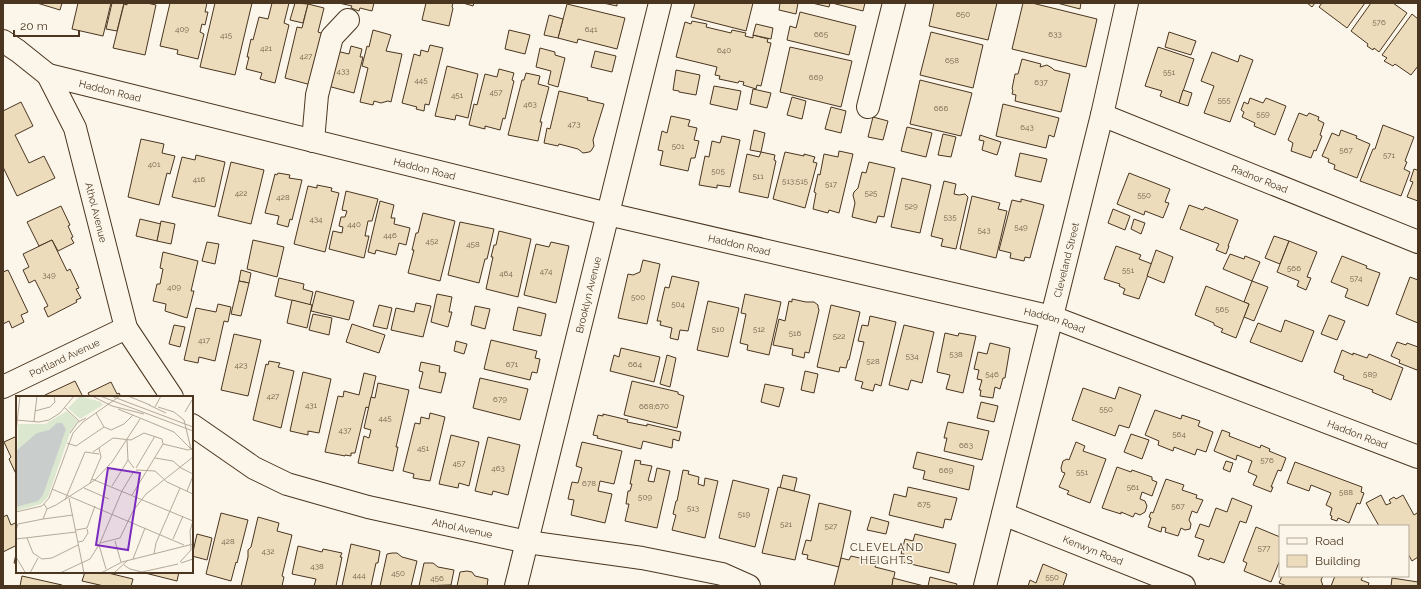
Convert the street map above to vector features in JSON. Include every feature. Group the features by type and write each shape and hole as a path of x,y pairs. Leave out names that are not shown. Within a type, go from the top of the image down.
{"street":[{"name":"Brooklyn Avenue","path":"516,586 660,3"},
{"path":"868,107 894,3"},
{"name":"Cleveland Street","path":"985,586 1102,115 1127,3"},
{"path":"313,141 317,95 332,37 348,20"},
{"name":"Athol Avenue","path":"8,50 48,75 75,128 126,328 171,396"},
{"name":"Haddon Road","path":"48,75 608,214 1052,317 1418,457"},
{"name":"Radnor Road","path":"1102,115 1418,242"},
{"name":"Portland Avenue","path":"3,387 126,328"},
{"name":"Athol Avenue","path":"193,426 254,468 287,484 368,508 528,542 642,558 715,572 750,586"},
{"name":"Kenwyn Road","path":"1003,514 1184,586"}],"building":[{"path":"37,3 62,3 60,10"},
{"path":"78,3 111,3 103,36 72,29"},
{"path":"112,3 124,3 117,31 106,29"},
{"path":"127,3 147,3 156,5 145,55 113,48 124,4 127,5"},
{"path":"170,3 207,3 205,12 208,12 205,25 202,24 200,32 204,34 198,59 177,54 178,50 160,46"},
{"path":"215,3 252,3 235,75 200,67"},
{"path":"272,3 289,3 284,23 289,25 275,83 260,79 262,73 246,69 251,39 253,40 259,17 268,19"},
{"path":"295,3 308,4 303,23 290,20"},
{"path":"339,3 374,3 372,11 360,8 359,11 351,8 352,6"},
{"path":"426,3 453,3 449,26 422,20"},
{"path":"463,3 474,3 473,6"},
{"path":"603,3 617,3 617,6"},
{"path":"695,3 753,3 746,31 691,17"},
{"path":"780,3 798,3 796,14 779,10"},
{"path":"812,3 830,3 829,7"},
{"path":"832,3 865,3 863,11"},
{"path":"934,3 997,3 988,40 929,26"},
{"path":"1023,3 1032,3 1097,19 1086,67 1012,49"},
{"path":"1057,3 1081,3 1080,9"},
{"path":"1307,3 1315,3 1312,7"},
{"path":"1322,3 1365,3 1347,28 1319,7"},
{"path":"1371,3 1393,3 1407,13 1379,52 1374,48 1373,50 1367,46 1368,44 1351,31"},
{"path":"308,4 324,8 318,32 327,35 315,86 285,78 297,27 302,28"},
{"path":"567,4 625,18 617,49 578,39 577,43 558,38"},
{"path":"800,12 856,26 849,55 787,40 790,26 796,28"},
{"path":"1412,14 1418,19 1418,66 1411,75 1395,64 1393,66 1384,61 1387,58 1382,55"},
{"path":"549,15 563,19 558,38 544,35"},
{"path":"692,21 707,24 706,27 731,33 732,30 746,33 745,36 753,38 753,35 768,39 767,42 771,43 761,86 757,85 756,89 743,85 744,82 739,81 738,83 719,79 720,76 715,75 717,67 676,57 685,22 691,24"},
{"path":"756,24 773,28 771,39 753,35"},
{"path":"373,30 391,35 386,51 402,54 391,102 388,101 381,103 374,101 373,105 360,102 368,68 362,66"},
{"path":"509,30 530,35 525,54 505,49"},
{"path":"931,32 983,45 973,88 920,75"},
{"path":"1169,32 1196,41 1191,55 1165,47"},
{"path":"430,45 443,48 429,105 425,104 424,111 416,109 417,107 402,103 414,54 420,56 421,50 428,52"},
{"path":"351,46 362,49 360,57 363,57 354,93 324,85 332,50 349,54"},
{"path":"790,47 852,61 841,107 780,92"},
{"path":"1158,47 1194,59 1179,103 1160,96 1162,91 1145,86"},
{"path":"540,48 555,52 555,55 565,58 558,87 548,84 551,71 536,67"},
{"path":"595,51 616,56 612,72 591,67"},
{"path":"1212,52 1238,62 1240,55 1253,60 1230,122 1204,113 1214,86 1201,81"},
{"path":"1022,59 1041,64 1040,67 1047,65 1054,70 1070,74 1061,112 1015,101 1016,95 1012,94 1012,89 1015,74 1018,74"},
{"path":"447,66 478,74 468,118 456,115 455,120 435,116"},
{"path":"499,69 514,73 512,80 514,81 505,119 503,118 500,130 485,126 485,129 469,125 474,104 477,105 485,74 497,77"},
{"path":"676,70 700,75 696,95 673,90"},
{"path":"526,73 540,76 538,84 549,87 540,122 542,122 538,141 508,135 522,80 524,80"},
{"path":"920,80 972,93 961,136 910,124"},
{"path":"714,86 741,91 737,110 710,104"},
{"path":"753,89 771,93 767,108 750,104"},
{"path":"1183,90 1192,93 1188,106 1179,103"},
{"path":"559,91 588,98 587,100 604,104 593,140 594,146 591,151 583,153 578,149 559,144 558,146 544,143 547,128 550,129"},
{"path":"792,97 806,101 802,119 787,115"},
{"path":"1250,98 1263,103 1266,98 1286,106 1275,135 1254,126 1255,123 1242,117 1244,112 1241,110 1244,102 1248,104"},
{"path":"21,102 33,126 15,135 29,163 44,156 55,178 17,196 3,167 3,111"},
{"path":"1003,104 1059,118 1054,137 1049,135 1046,148 996,136"},
{"path":"831,107 846,111 841,133 825,129"},
{"path":"1299,113 1307,116 1309,113 1319,117 1318,120 1324,123 1320,135 1322,136 1316,151 1314,150 1311,158 1291,151 1293,143 1288,140"},
{"path":"671,116 690,120 688,126 697,128 694,140 699,141 695,158 691,158 688,171 660,165 663,151 658,150 662,131 667,133"},
{"path":"873,117 888,121 883,140 868,137"},
{"path":"1383,125 1414,137 1405,161 1407,162 1404,169 1410,172 1401,196 1360,181 1373,149 1375,149"},
{"path":"907,127 932,133 926,157 901,151"},
{"path":"754,130 765,133 761,152 750,150"},
{"path":"1341,130 1357,136 1356,138 1370,144 1357,178 1334,169 1335,165 1328,162 1329,159 1322,156 1332,133 1339,136"},
{"path":"943,134 956,137 951,157 938,155"},
{"path":"980,135 1001,142 997,155 982,150 984,141 979,140"},
{"path":"722,136 740,140 730,187 717,185 717,188 699,185 705,156 709,157 712,141 720,143"},
{"path":"141,139 164,144 162,153 175,156 170,174 167,173 159,205 128,197"},
{"path":"839,151 853,154 839,213 829,210 828,213 813,209 816,193 814,192 818,174 820,175 824,154 838,157"},
{"path":"761,152 775,155 774,160 776,161 768,198 739,192 747,154 759,157"},
{"path":"785,152 815,157 813,162 817,163 805,208 773,199"},
{"path":"1020,153 1047,159 1041,182 1015,176"},
{"path":"196,155 225,162 215,207 172,197 182,157 195,160"},
{"path":"231,162 264,170 251,224 218,216"},
{"path":"869,162 895,168 884,217 878,216 876,223 852,217 855,203 853,195 858,188 862,172 866,173"},
{"path":"1414,169 1418,169 1418,201 1407,197 1413,182 1410,181"},
{"path":"278,173 290,175 289,178 302,180 292,220 290,219 288,227 277,224 279,216 265,213 275,174 277,175"},
{"path":"1129,173 1170,189 1165,202 1169,203 1163,218 1145,211 1144,215 1117,204"},
{"path":"902,178 931,185 920,233 891,227"},
{"path":"944,181 956,184 954,194 965,194 968,197 956,249 941,246 943,239 931,236"},
{"path":"317,185 332,188 331,191 339,193 325,252 294,244 308,186 317,188"},
{"path":"346,191 378,199 372,221 368,221 365,236 369,236 364,258 329,249 333,231 342,233 343,227 339,226 341,217 345,217 347,211 342,210"},
{"path":"972,196 1000,203 998,209 1007,211 996,258 960,249"},
{"path":"1021,199 1044,205 1030,258 1025,257 1024,261 1010,258 1011,253 999,250 1012,200 1021,202"},
{"path":"380,201 394,205 391,218 395,218 394,224 410,228 406,245 399,243 396,255 376,250 375,254 368,252"},
{"path":"1189,205 1203,210 1205,207 1238,220 1226,254 1216,250 1219,244 1180,229"},
{"path":"61,206 70,225 68,226 74,243 58,251 52,240 39,246 27,222"},
{"path":"1113,209 1130,216 1125,230 1108,223"},
{"path":"423,213 455,221 440,281 408,273 414,250 412,250 416,233 418,233"},
{"path":"140,219 161,224 157,241 136,236"},
{"path":"1134,219 1145,223 1141,234 1131,229"},
{"path":"161,221 175,224 171,244 157,241"},
{"path":"460,222 494,229 487,259 485,259 479,283 448,275"},
{"path":"499,231 531,239 518,297 486,289 493,257 491,257 494,245 496,245"},
{"path":"1274,236 1289,241 1280,264 1265,258"},
{"path":"52,240 67,271 70,269 79,288 76,289 81,298 76,300 77,302 48,317 44,308 48,306 35,280 29,283 23,270 29,267 23,254"},
{"path":"253,240 284,247 277,277 247,269"},
{"path":"1289,241 1317,252 1307,277 1311,278 1306,290 1297,286 1299,281 1277,272"},
{"path":"207,242 219,244 215,264 202,261"},
{"path":"551,242 569,246 556,303 524,295 536,244 549,247"},
{"path":"1116,246 1141,255 1139,259 1152,264 1139,299 1123,294 1125,289 1119,286 1120,284 1104,279"},
{"path":"1156,250 1173,257 1164,283 1147,276"},
{"path":"163,252 198,261 191,291 194,291 187,318 165,311 166,304 153,301 157,284 160,284 163,269 160,268"},
{"path":"1230,254 1244,259 1245,256 1260,262 1252,281 1223,269"},
{"path":"1342,256 1380,273 1368,306 1345,297 1348,289 1331,282"},
{"path":"643,260 660,264 647,324 618,318 628,274 633,275 640,272"},
{"path":"8,270 28,312 21,315 24,322 12,328 9,321 3,324 3,272"},
{"path":"241,270 251,273 249,283 239,281"},
{"path":"672,276 699,282 688,331 680,330 678,340 670,338 672,328 660,325 661,321 657,321 665,287 669,288"},
{"path":"1410,277 1418,280 1418,323 1396,314"},
{"path":"279,278 304,284 303,289 313,292 310,305 275,296"},
{"path":"239,281 249,283 241,316 231,314"},
{"path":"1252,281 1268,287 1254,321 1244,317 1249,304 1244,302"},
{"path":"1206,286 1249,304 1236,338 1221,332 1223,329 1214,325 1214,323 1195,315"},
{"path":"316,291 354,301 349,320 311,311"},
{"path":"437,294 452,297 449,312 452,312 448,327 431,322"},
{"path":"745,294 781,302 769,355 747,350 748,345 740,343 746,314 741,313"},
{"path":"792,299 814,302 818,305 819,310 809,353 805,352 804,358 792,355 793,349 773,345 779,319 785,321 789,301 792,302"},
{"path":"292,300 312,305 307,328 287,323"},
{"path":"708,301 739,308 728,357 697,350"},
{"path":"416,303 431,306 423,337 391,330 396,308 414,312"},
{"path":"218,304 231,307 228,322 224,321 215,361 199,357 198,363 184,360 196,308 216,312"},
{"path":"379,305 392,308 387,329 373,326"},
{"path":"831,305 860,312 849,360 846,368 840,367 839,372 817,367"},
{"path":"475,306 490,309 485,329 471,325"},
{"path":"518,307 546,314 541,336 513,330"},
{"path":"313,314 332,318 329,335 309,330"},
{"path":"1329,315 1345,321 1337,340 1321,334"},
{"path":"870,316 896,322 881,386 875,384 873,391 861,388 863,382 855,380 864,342 858,341 862,325 868,326"},
{"path":"1285,320 1314,331 1302,362 1250,342 1258,323 1281,332"},
{"path":"352,324 385,335 379,353 346,342"},
{"path":"174,325 185,327 180,347 169,344"},
{"path":"904,325 934,332 922,383 911,380 908,390 889,385"},
{"path":"945,333 958,336 959,333 976,336 963,393 946,389 950,375 937,372"},
{"path":"234,334 261,340 248,396 221,390"},
{"path":"491,340 537,351 535,358 540,359 537,373 532,372 530,380 484,369"},
{"path":"456,341 467,344 464,354 454,351"},
{"path":"1397,342 1406,345 1407,343 1418,347 1417,370 1399,363 1400,360 1391,356"},
{"path":"990,343 1010,348 1005,378 1003,378 1000,389 995,387 993,398 980,396 981,390 979,390 982,380 977,379 979,370 974,369 978,352 987,354"},
{"path":"621,348 660,357 654,382 610,371 614,355 619,357"},
{"path":"1342,350 1353,355 1353,353 1367,358 1369,354 1403,368 1391,400 1372,392 1373,390 1343,379 1344,376 1334,372"},
{"path":"667,355 676,358 670,387 660,384"},
{"path":"269,361 280,363 278,367 294,371 281,428 253,420 266,364 268,365"},
{"path":"421,362 440,366 439,372 446,373 441,393 419,388 423,372 419,371"},
{"path":"805,371 818,374 814,393 801,390"},
{"path":"303,372 331,379 319,433 308,431 308,435 290,431"},
{"path":"364,373 376,376 369,408 366,407 355,453 351,453 351,456 345,456 325,452 338,396 343,397 344,391 359,395"},
{"path":"480,378 528,389 520,420 473,408"},
{"path":"75,381 82,396 46,396"},
{"path":"632,381 678,392 678,394 684,396 677,428 624,415"},
{"path":"111,382 117,394 119,393 120,396 90,396 88,393"},
{"path":"378,383 409,390 396,447 398,447 393,471 358,463 364,436 369,438 371,430 364,428 371,397 375,398"},
{"path":"765,384 784,388 779,407 761,402"},
{"path":"1119,387 1141,395 1129,428 1119,425 1115,436 1072,420 1083,388 1115,399"},
{"path":"981,402 998,406 994,422 977,418"},
{"path":"1155,410 1181,419 1182,415 1200,421 1198,426 1213,432 1206,452 1197,449 1195,455 1174,447 1173,451 1158,445 1159,441 1145,435"},
{"path":"430,413 445,417 430,481 413,478 414,474 403,471 415,423 420,424 421,417 429,419"},
{"path":"603,414 628,420 627,422 647,426 647,424 681,432 679,441 673,439 672,448 643,441 641,449 597,438 598,436 593,435 598,415 603,416"},
{"path":"948,422 989,431 982,460 944,451 947,438 944,438"},
{"path":"1222,430 1230,433 1229,436 1260,448 1261,445 1270,449 1269,451 1286,458 1281,471 1278,470 1271,487 1273,487 1271,492 1253,485 1257,476 1248,472 1252,461 1237,455 1236,460 1214,451"},
{"path":"1131,434 1149,440 1142,459 1124,452"},
{"path":"451,435 479,442 469,486 459,483 458,488 439,484"},
{"path":"16,436 16,474 9,459 11,457 4,442"},
{"path":"488,437 520,445 508,495 493,491 492,495 475,491"},
{"path":"582,442 622,451 614,484 600,481 598,491 612,494 605,523 571,515 574,500 568,499 572,482 578,483 582,468 576,466"},
{"path":"1076,442 1085,446 1083,451 1106,459 1090,503 1067,494 1069,491 1059,487 1065,473 1062,472 1061,468 1063,461 1067,459 1069,460"},
{"path":"917,452 974,466 969,490 923,479 925,471 913,468"},
{"path":"635,460 641,461 640,464 652,466 648,481 654,482 657,468 670,471 657,528 625,521 629,504 626,504 628,491 630,491 632,484 630,484"},
{"path":"1226,461 1233,463 1230,472 1223,469"},
{"path":"1295,462 1362,487 1361,492 1364,493 1360,504 1357,503 1349,523 1338,518 1337,521 1331,519 1332,516 1330,515 1332,508 1326,505 1331,493 1311,485 1309,491 1287,483"},
{"path":"1117,467 1131,472 1132,470 1152,477 1152,480 1157,482 1152,496 1142,492 1140,499 1145,501 1147,506 1145,512 1140,515 1135,513 1133,517 1121,512 1121,514 1102,508"},
{"path":"683,470 689,471 688,474 699,477 698,484 704,486 705,478 718,481 705,538 672,530 676,515 673,514"},
{"path":"783,475 797,478 794,491 780,488"},
{"path":"1166,479 1184,485 1182,490 1197,495 1196,498 1203,500 1197,513 1192,511 1189,520 1191,524 1190,529 1185,530 1181,528 1178,536 1165,532 1166,528 1162,527 1161,532 1148,527 1151,518 1149,517 1151,512 1153,513"},
{"path":"733,480 769,489 755,547 719,538"},
{"path":"778,487 810,495 795,560 762,553"},
{"path":"908,487 957,498 951,520 945,519 943,528 889,515 894,494 906,497"},
{"path":"1381,495 1386,505 1391,503 1389,500 1394,497 1396,499 1403,495 1414,515 1417,513 1418,514 1418,557 1412,561 1409,556 1409,525 1378,525 1366,503"},
{"path":"1232,498 1252,506 1246,523 1240,521 1224,563 1198,556 1204,540 1195,537 1200,524 1209,527 1216,508 1227,512"},
{"path":"819,503 851,511 839,567 807,559 808,555 802,554 806,540 811,541"},
{"path":"221,513 248,520 231,581 206,574"},
{"path":"7,515 11,525 16,522 16,546 3,552 3,517"},
{"path":"258,517 279,523 277,531 292,535 282,576 284,577 282,586 241,586 248,557 248,550 251,547"},
{"path":"871,517 889,522 886,534 867,530"},
{"path":"1256,527 1279,537 1279,562 1271,582 1244,571 1247,563 1243,561"},
{"path":"197,534 212,538 207,560 193,556"},
{"path":"915,534 956,544 949,573 902,562 904,554 901,554 905,539 913,541"},
{"path":"351,544 380,551 371,586 342,586"},
{"path":"298,546 322,552 323,549 342,553 340,557 342,557 336,586 314,586 316,579 292,574"},
{"path":"397,553 402,557 417,561 411,586 380,586 387,554"},
{"path":"851,556 877,562 875,567 895,572 892,586 834,586 841,558 849,560"},
{"path":"424,563 433,563 438,567 454,570 451,585 419,586"},
{"path":"1043,564 1067,574 1063,586 1028,586 1030,580 1036,583"},
{"path":"460,572 472,572 475,576 488,579 487,586 457,586"},
{"path":"85,573 108,573 133,579 131,586 104,586 82,581"},
{"path":"145,573 179,573 177,581"},
{"path":"22,576 62,585 20,586"},
{"path":"930,577 957,584 956,586 928,586"},
{"path":"1282,577 1322,577 1321,580 1323,586 1287,586 1279,583"},
{"path":"1335,577 1362,577 1361,580 1369,583 1368,586 1331,586"},
{"path":"893,578 924,586 892,586"},
{"path":"1392,578 1418,582 1418,586 1391,586"}],"district":[{"name":"CLEVELAND HEIGHTS","path":"887,553"}]}
